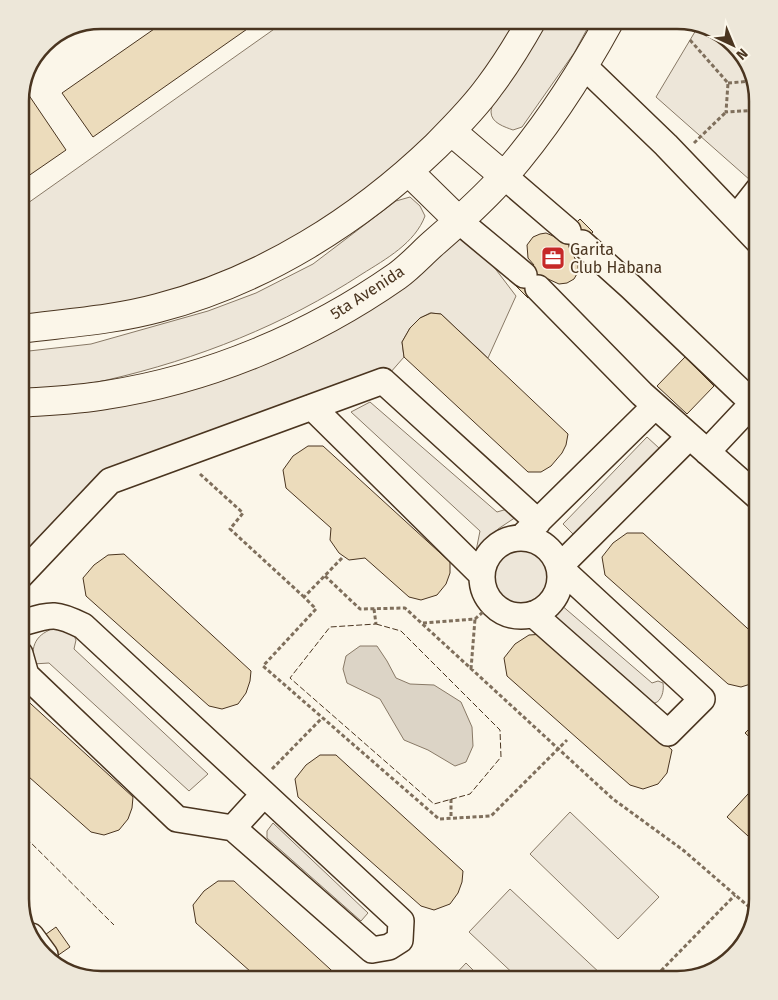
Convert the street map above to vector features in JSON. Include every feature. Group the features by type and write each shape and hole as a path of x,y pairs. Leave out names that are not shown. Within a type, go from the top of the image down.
{"highway":[{"path":"29,328 92,320 158,308 218,289 276,262 336,228 409,172 451,131 489,88 527,29"},
{"name":"5ta Avenida","path":"29,402 106,395 169,382 233,363 285,341 342,310 398,275 459,221 504,176 585,67 605,29"},
{"path":"451,131 504,176"},
{"path":"409,172 459,221"}],"lane":[{"path":"585,67 679,158 749,232"},
{"path":"504,176 619,276 749,398"},
{"path":"736,218 749,201"},
{"path":"459,221 531,282 655,406 749,488"},
{"path":"29,566 110,481 383,380 530,530 534,540 545,546 554,555 559,567 558,588 547,606 527,616 514,616 502,612 484,612 486,596 481,574 484,562 490,552 504,542 530,530 655,406"},
{"path":"312,407 481,574"},
{"path":"559,567 698,444 749,410"},
{"path":"533,614 668,733 702,699 559,567"},
{"path":"29,622 49,615 65,617 83,626 401,921 400,940 389,948 372,950 233,828 177,819 29,678"},
{"path":"233,828 260,790"}],"path":[{"path":"690,40 728,83 726,112"},
{"path":"728,83 746,81"},
{"path":"679,158 726,112 749,111"},
{"path":"180,455 243,513 230,529 316,609 263,666 439,819 491,816 567,740"},
{"path":"304,598 342,558"},
{"path":"325,576 360,609 405,608 559,748 612,799 683,850 749,907"},
{"path":"374,609 376,624"},
{"path":"422,624 484,612 471,669"},
{"path":"260,790 322,718"},
{"path":"451,799 451,818"},
{"path":"661,971 735,895"}],"shaded area":[{"path":"274,29 524,29 409,172 218,289 29,327 29,202"},
{"path":"543,29 587,29 574,53 522,127 513,130 493,119 492,106"},
{"path":"695,31 713,38 725,47 742,69 749,91 749,179 656,97"},
{"path":"410,197 420,206 425,216 414,234 399,250 302,309 207,351 141,372 86,384 29,389 29,351 91,344 208,311 256,293 313,264 396,201"},
{"path":"459,221 516,296 488,358 441,314 430,313 420,318 410,328 402,342 404,357 383,381 110,481 29,566 29,402 106,395 342,310"},
{"path":"370,402 497,512 514,507 516,517 498,529 483,557 476,551 480,531 351,412"},
{"path":"647,437 659,448 575,536 563,524"},
{"path":"515,547 525,547 540,555 546,564 548,575 546,586 540,595 525,603 515,603 504,598 497,591 492,580 492,570 497,559 504,552"},
{"path":"560,604 652,683 658,681 663,683 663,693 659,700 649,703 644,700 644,694 552,614"},
{"path":"60,626 71,629 76,640 74,649 208,774 189,791 49,663 33,664 33,649 38,639 46,632"},
{"path":"360,646 377,646 396,678 410,684 434,685 461,702 472,727 473,746 466,762 455,766 428,750 404,740 380,699 347,683 343,669 346,656"},
{"path":"570,812 659,897 618,939 530,854"},
{"path":"273,823 368,913 361,921 267,838 267,831"},
{"path":"510,889 598,971 510,971 469,932"},
{"path":"466,963 474,971 458,971"}],"building":[{"path":"154,29 247,29 93,137 62,93"},
{"path":"29,95 66,150 29,175"},
{"path":"580,219 593,232 572,253 578,264 578,272 574,279 567,283 559,284 548,279 528,298 514,284 534,265 528,258 527,245 533,237 546,233 559,240"},
{"path":"431,313 441,314 568,434 562,453 551,466 541,472 528,472 404,357 402,342 410,328 420,318"},
{"path":"685,357 714,386 687,414 657,386"},
{"path":"308,446 323,446 450,562 450,573 446,584 437,595 421,600 409,597 365,558 349,560 339,553 330,540 331,528 286,488 283,470 293,456"},
{"path":"627,533 643,533 749,630 749,684 741,687 728,684 605,575 602,557 613,543"},
{"path":"124,554 251,671 246,693 238,704 222,709 209,706 86,596 83,578 94,565 108,555"},
{"path":"545,634 672,750 667,773 658,784 643,789 630,785 507,676 504,658 515,644 529,635"},
{"path":"29,702 133,797 128,819 119,830 104,835 91,832 29,777"},
{"path":"320,755 336,755 463,871 458,893 450,904 434,910 421,906 298,797 295,779 306,765"},
{"path":"749,793 749,837 727,817"},
{"path":"218,881 234,881 332,971 250,971 196,923 193,905 204,891"},
{"path":"56,927 70,947 57,956 42,937"}],"fence":[{"path":"376,624 401,631 500,730 501,757 470,794 434,804 290,678 330,627 376,624"},
{"path":"29,841 114,925"}],"place":[{"name":"Garita Club Habana","path":"553,258"}]}
